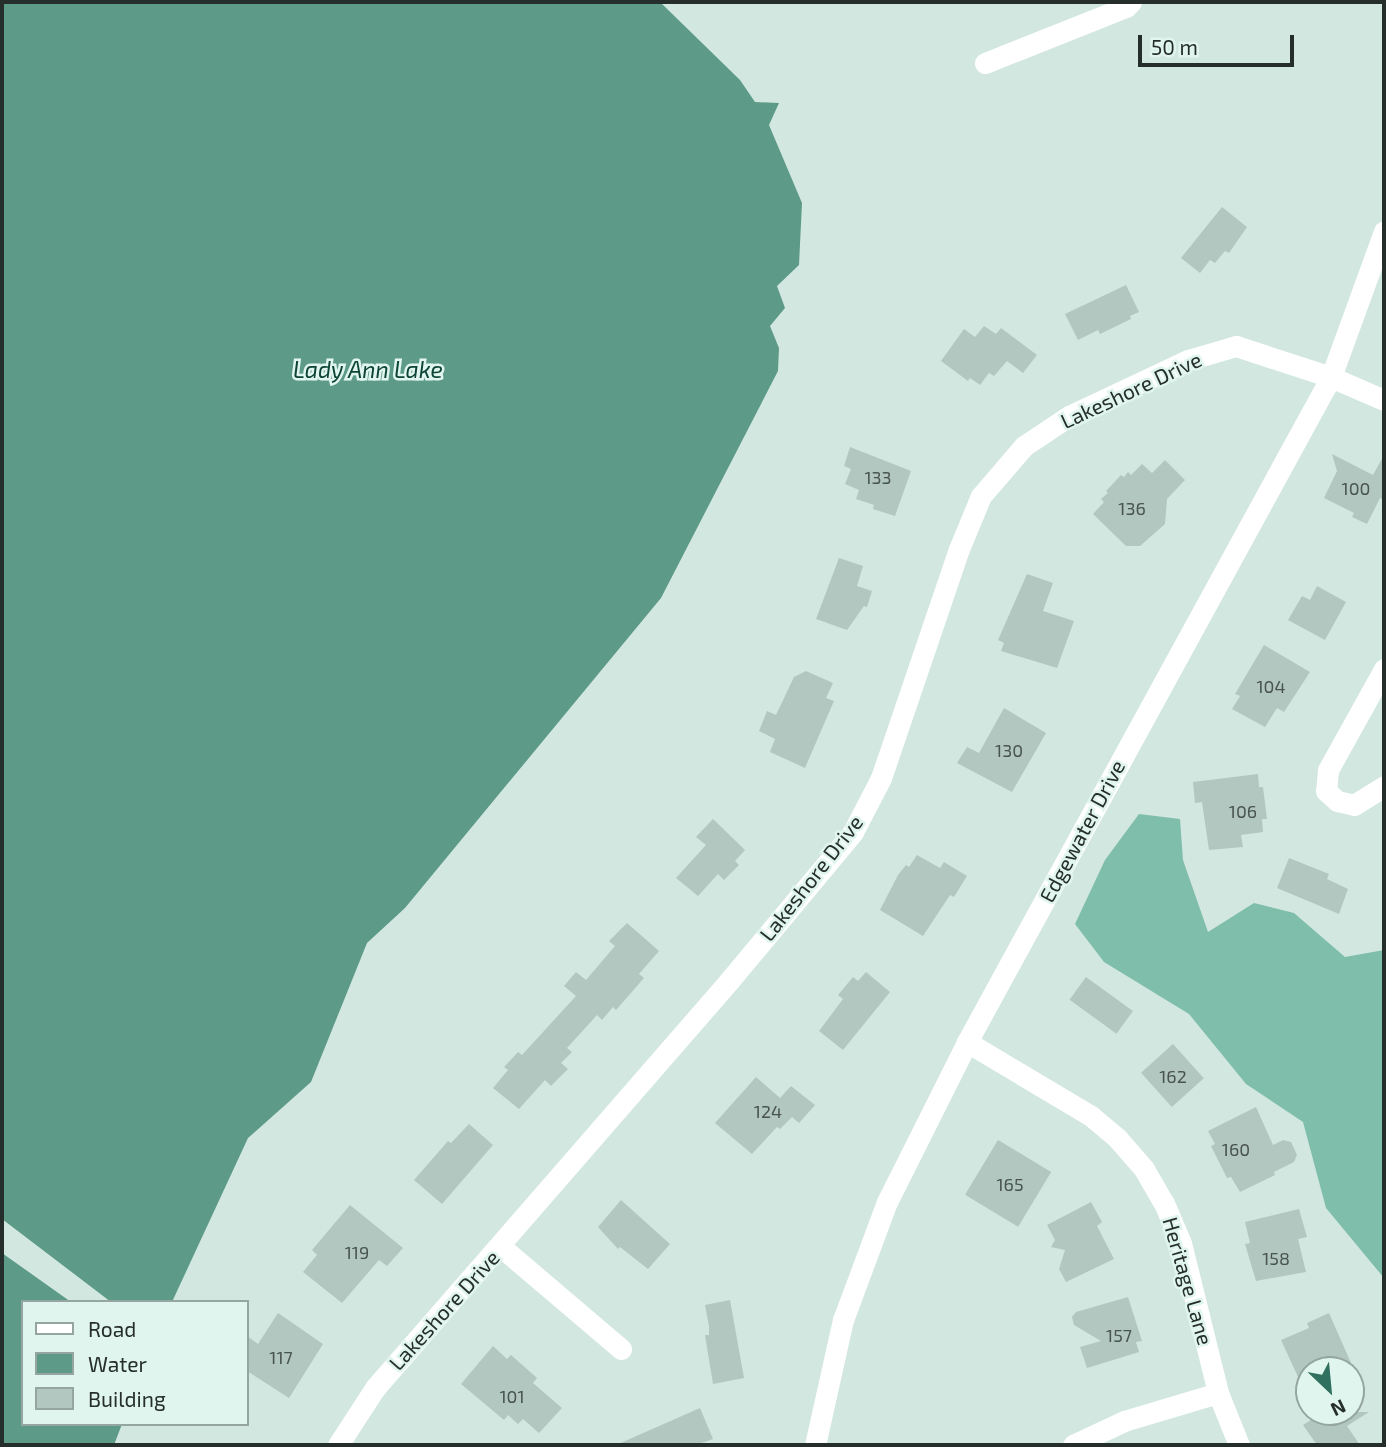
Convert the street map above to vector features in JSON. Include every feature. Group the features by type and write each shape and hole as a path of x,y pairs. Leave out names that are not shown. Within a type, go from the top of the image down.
{"street":[{"path":"985,63 1126,7 1131,2"},
{"name":"Edgewater Drive","path":"815,1445 843,1320 887,1202 967,1042 1331,377 1384,230"},
{"name":"Lakeshore Drive","path":"338,1445 375,1388 500,1246 853,832 881,778 947,583 981,496 1024,446 1069,415 1188,360 1236,346 1331,377 1384,400"},
{"path":"1384,669 1328,770 1326,791 1336,801 1354,805 1384,786"},
{"name":"Heritage Lane","path":"967,1042 1091,1116 1118,1139 1144,1169 1164,1203 1181,1243 1218,1393 1239,1445"},
{"path":"500,1246 621,1349"},
{"path":"1073,1445 1124,1421 1218,1393"}],"shaded area":[{"path":"1139,814 1180,819 1183,860 1208,932 1254,903 1294,913 1345,957 1384,950 1384,1278 1326,1208 1303,1122 1246,1084 1189,1014 1104,962 1075,924 1105,860"}],"water":[{"name":"Lady Ann Lake","path":"2,2 660,2 740,80 755,102 779,103 769,125 802,203 799,265 777,286 785,308 770,326 779,348 778,371 661,598 405,908 367,943 311,1082 248,1138 173,1300 108,1300 2,1219"},
{"path":"2,1253 68,1300 21,1300 21,1426 121,1426 114,1445 2,1445"}],"building":[{"path":"1222,207 1247,227 1229,253 1225,251 1215,263 1210,260 1200,273 1181,258"},
{"path":"1126,285 1139,312 1130,316 1131,319 1100,334 1098,330 1078,340 1065,314"},
{"path":"984,326 996,334 1001,328 1037,355 1023,373 1007,361 994,376 989,373 980,385 970,378 968,381 941,361 964,329 975,337"},
{"path":"850,447 911,471 895,516 873,509 874,505 856,499 859,490 845,484 851,469 844,466"},
{"path":"1332,454 1373,475 1384,455 1384,500 1380,498 1367,524 1352,517 1354,513 1324,498 1337,471"},
{"path":"1165,460 1185,480 1167,499 1165,524 1140,546 1126,546 1093,514 1104,502 1101,499 1108,493 1106,491 1121,475 1124,477 1128,472 1131,475 1142,464 1152,473"},
{"path":"839,558 863,566 857,586 872,591 867,607 864,606 847,630 816,619"},
{"path":"1027,574 1053,583 1043,611 1074,621 1057,668 1001,651 1004,643 998,640"},
{"path":"1317,586 1346,602 1325,640 1288,620 1302,596 1310,600"},
{"path":"1264,645 1310,672 1284,712 1277,708 1265,727 1232,709 1240,696 1235,694"},
{"path":"806,671 833,683 826,698 834,701 805,768 770,752 775,739 759,731 767,711 776,715 794,677"},
{"path":"1004,708 1046,733 1012,792 957,763 967,747 979,753"},
{"path":"1258,774 1259,787 1263,787 1267,819 1262,819 1263,832 1241,835 1243,847 1209,850 1202,802 1195,803 1193,782"},
{"path":"713,819 745,850 735,861 739,865 724,880 718,874 698,896 676,878 706,845 696,837"},
{"path":"917,855 940,868 944,862 967,876 954,897 950,895 923,936 880,910 898,875 906,865 909,867"},
{"path":"1289,858 1329,874 1327,879 1348,889 1339,914 1277,888"},
{"path":"627,923 659,951 639,974 644,978 616,1010 613,1007 602,1020 597,1015 567,1048 572,1052 561,1063 568,1069 551,1086 545,1080 519,1109 493,1088 508,1070 504,1067 518,1052 522,1055 576,996 564,986 576,972 586,980 615,946 609,941"},
{"path":"866,972 890,992 843,1050 819,1031 843,999 838,995 853,977 858,981"},
{"path":"1086,977 1133,1011 1116,1034 1070,1000"},
{"path":"1173,1044 1204,1078 1172,1107 1141,1073"},
{"path":"756,1077 780,1098 791,1086 815,1105 799,1123 792,1117 780,1129 777,1127 752,1154 715,1123"},
{"path":"1256,1107 1273,1145 1283,1140 1291,1142 1297,1155 1294,1162 1274,1172 1275,1175 1240,1192 1231,1177 1227,1178 1211,1146 1215,1144 1208,1131"},
{"path":"469,1124 493,1145 442,1204 414,1180 448,1141 451,1143"},
{"path":"998,1140 1051,1172 1018,1227 965,1195"},
{"path":"621,1200 670,1244 648,1269 620,1247 618,1249 598,1227"},
{"path":"1091,1202 1102,1222 1097,1226 1114,1259 1066,1282 1059,1269 1065,1250 1051,1247 1055,1240 1047,1225"},
{"path":"350,1205 403,1248 387,1266 379,1260 342,1303 303,1272 317,1255 312,1250"},
{"path":"1299,1209 1307,1237 1298,1239 1306,1272 1256,1281 1245,1244 1250,1243 1245,1222"},
{"path":"1128,1297 1142,1341 1136,1342 1139,1352 1087,1368 1080,1347 1101,1341 1074,1325 1072,1317 1076,1312"},
{"path":"730,1300 744,1378 713,1384 705,1335 709,1335 709,1326 705,1305"},
{"path":"278,1313 323,1344 289,1398 248,1372 248,1337 258,1344"},
{"path":"1329,1313 1348,1356 1295,1356 1295,1370 1281,1340 1309,1328 1307,1323"},
{"path":"493,1346 507,1359 511,1355 537,1378 533,1383 562,1408 539,1433 523,1419 518,1424 508,1415 504,1420 461,1384"},
{"path":"700,1408 713,1439 696,1445 616,1445"},
{"path":"1304,1426 1347,1426 1360,1445 1317,1445"}]}
